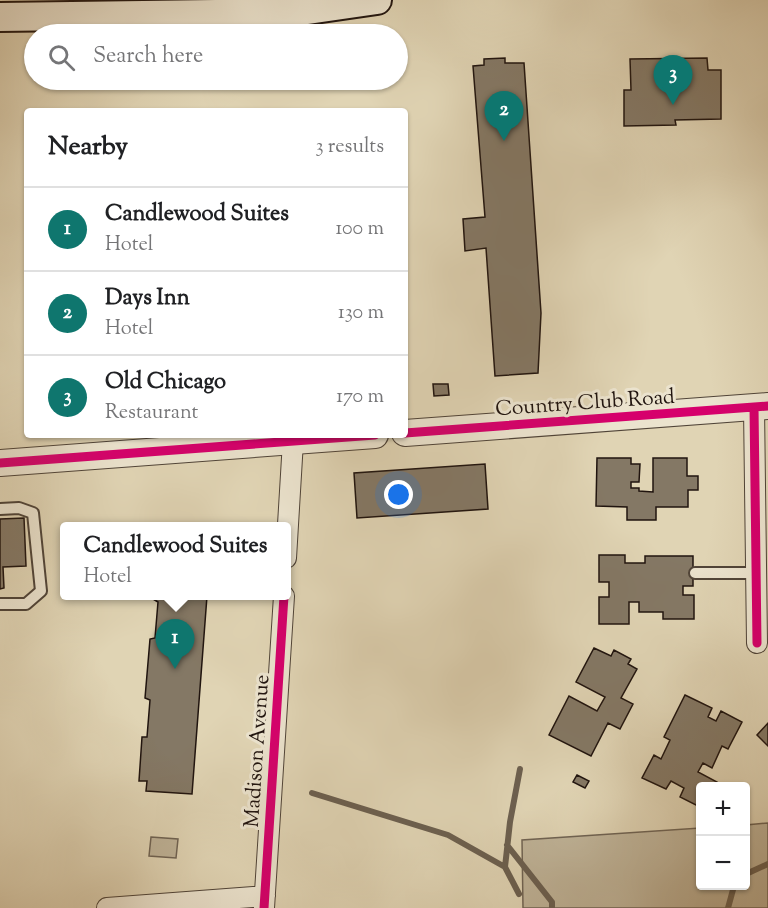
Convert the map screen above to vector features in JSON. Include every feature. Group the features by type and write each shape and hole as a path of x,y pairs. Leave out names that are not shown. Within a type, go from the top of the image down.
{"main road":[{"path":"0,17 287,6 377,0"}],"street":[{"name":"Country Club Road","path":"408,433 761,407"},
{"path":"757,644 761,407"},
{"path":"0,463 334,438"},
{"path":"288,522 293,441"},
{"name":"Madison Avenue","path":"264,902 284,600"},
{"path":"107,908 264,902"}],"lane":[{"path":"0,509 19,508 33,513 41,591 26,604 0,604"},
{"path":"696,573 757,573"}],"shaded area":[{"path":"768,823 768,908 523,908 522,840 696,828 696,890 750,890 750,825"},
{"path":"151,837 178,839 176,858 149,856"}],"building":[{"path":"505,58 505,63 524,63 541,313 538,373 495,376 486,248 465,251 463,219 485,217 473,66 484,65 484,59"},
{"path":"707,58 708,70 721,70 721,119 675,120 676,125 624,126 624,90 631,90 630,59"},
{"path":"433,384 448,384 449,395 434,396"},
{"path":"597,458 631,458 631,464 640,464 639,482 631,482 631,488 653,492 653,458 687,458 687,476 698,476 698,490 688,490 688,507 656,507 656,520 627,520 627,507 596,506"},
{"path":"485,464 488,509 357,518 354,473"},
{"path":"24,518 26,566 3,567 4,588 0,589 0,519"},
{"path":"599,555 625,555 625,563 645,563 645,556 693,556 693,586 683,586 683,595 694,595 694,619 663,619 663,612 639,612 639,602 629,602 629,624 599,624 599,597 609,597 609,582 599,582"},
{"path":"155,600 207,600 192,794 146,791 147,781 139,781 142,737 147,737 150,700 145,698 150,639 155,638 158,602"},
{"path":"594,648 611,656 614,650 631,659 628,664 637,669 621,698 633,704 620,729 608,723 591,756 549,735 569,696 597,711 605,697 576,682"},
{"path":"685,695 712,708 708,717 716,721 721,711 742,722 728,749 722,746 712,768 703,763 698,772 717,782 696,782 696,805 680,797 684,788 671,781 666,789 642,778 654,755 661,759 670,740 664,737"},
{"path":"768,723 768,746 757,735"},
{"path":"577,775 589,781 585,788 573,782"}],"waterway":[{"path":"312,793 448,835 505,867 510,822 520,769"},
{"path":"507,845 552,902 552,908"},
{"path":"750,872 768,864"},
{"path":"505,867 519,894"},
{"path":"728,908 733,890"}],"cycle path":[{"path":"408,433 768,406"},
{"path":"754,407 757,643"},
{"path":"0,463 335,438"},
{"path":"264,908 284,600"}],"place":[{"name":"Old Chicago","path":"673,105"},
{"name":"Days Inn","path":"504,141"},
{"name":"Candlewood Suites","path":"175,669"}]}
